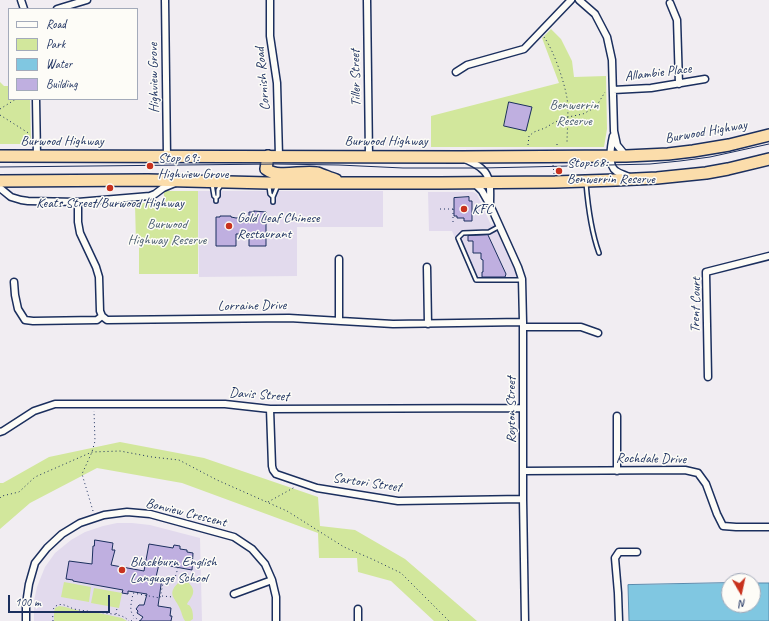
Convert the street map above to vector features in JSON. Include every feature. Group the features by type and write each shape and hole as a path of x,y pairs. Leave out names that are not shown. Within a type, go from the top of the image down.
{"highway":[{"name":"Burwood Highway","path":"0,156 626,156 693,151 729,145 769,135"},
{"path":"273,156 266,169 271,172 317,173 342,183"},
{"path":"0,182 182,180 268,183 490,183 634,180 706,173 728,169 769,158"}],"street":[{"path":"60,8 87,0"},
{"name":"Highview Grove","path":"165,0 167,156"},
{"name":"Cornish Road","path":"270,0 270,36 277,83 273,156"},
{"name":"Tiller Street","path":"367,0 369,156"},
{"path":"456,72 467,65 524,49 571,0"},
{"path":"579,0 595,14 607,37 612,60 614,131 617,145 626,156"},
{"path":"670,3 677,20 679,84"},
{"name":"Allambie Place","path":"613,90 651,88 705,79"},
{"path":"36,100 37,156"},
{"path":"614,131 611,149 612,165 616,171 634,180"},
{"path":"462,157 482,168 490,183"},
{"path":"0,188 3,195 24,200 78,202 150,196 156,194 167,186 182,180"},
{"name":"Royton Street","path":"474,183 490,205 518,267 522,280 523,499 526,621"},
{"name":"Royton Street","path":"490,183 490,205"},
{"path":"78,202 78,222 80,233 98,272 100,311 102,316"},
{"name":"Trent Court","path":"708,377 706,272 769,256"},
{"path":"339,259 339,320"},
{"path":"428,267 428,324"},
{"name":"Lorraine Drive","path":"14,282 18,309 25,320 33,321 97,320 102,316 107,320 289,318 393,324 581,327 598,332"},
{"name":"Davis Street","path":"0,432 34,411 54,404 225,404 270,409 523,408"},
{"name":"Sartori Street","path":"270,409 272,466 276,474 317,488 398,501 523,499"},
{"path":"617,416 617,471"},
{"name":"Rochdale Drive","path":"523,471 685,470 698,473 706,484 716,514 723,526 769,527"},
{"name":"Bonview Crescent","path":"26,621 28,584 36,563 47,548 62,534 80,523 104,515 128,512 150,514 234,537 252,548 265,564 272,580 276,597 276,621"},
{"path":"619,621 615,558 619,552 637,552"},
{"path":"234,594 272,580"},
{"path":"358,608 358,621"}],"lane":[{"path":"212,181 216,200 218,190 223,182"},
{"path":"586,181 590,219 599,253"},
{"path":"268,183 270,194 273,197"},
{"path":"273,202 273,197 280,183"},
{"path":"500,226 489,232 462,233 458,238 476,280 522,280"}],"path":[{"path":"540,32 551,49 567,98 567,144"},
{"path":"528,145 529,136 534,132 555,122 582,114 596,107 605,92"},
{"path":"0,109 14,100"},
{"path":"0,116 29,133"},
{"path":"553,167 554,174"},
{"path":"440,209 453,209 453,225"},
{"path":"94,404 95,441 92,452 82,474 95,518"},
{"path":"0,498 2,496 19,492 35,477 92,452 120,451 179,460 217,480 287,510 344,547 401,573 449,621"},
{"path":"267,502 304,483"},
{"path":"160,596 162,583 170,584 174,581 178,568"},
{"path":"140,621 133,616 131,610 133,593 160,598 160,596 173,597"},
{"path":"53,621 53,610 55,606 58,605 124,617 130,621 134,617"},
{"path":"115,615 117,608"}],"shaded area":[{"path":"198,191 383,191 383,227 297,227 297,276 199,277"},
{"path":"428,192 473,192 477,194 491,225 494,224 517,275 518,282 475,282 452,231 429,231"},
{"name":"Blackburn English Language School","path":"117,523 150,525 200,538 202,621 34,621 34,601 37,587 45,567 55,553 71,540 85,532"}],"green space":[{"name":"Benwerrin Reserve","path":"551,29 561,39 572,61 574,77 606,76 607,129 604,147 431,147 431,116 559,83 542,38"},
{"path":"0,82 4,86 8,86 8,100 30,100 31,144 0,144"},
{"name":"Burwood Highway Reserve","path":"164,191 198,191 198,274 139,274 139,243 136,243 135,204 164,201"},
{"path":"120,442 204,458 318,497 320,526 355,530 405,559 477,621 434,621 391,581 358,572 357,558 319,558 318,533 182,483 97,468 30,503 0,529 0,483 3,483 49,457"},
{"path":"64,582 91,587 89,602 61,597"},
{"path":"188,582 193,591 187,604 192,612 193,619 190,621 184,620 172,594 174,587 178,583"},
{"path":"94,588 122,593 119,608 91,603"},
{"path":"59,606 122,618 127,621 54,621 55,608"}],"water":[{"path":"721,583 721,613 761,613 761,583 769,583 769,621 629,621 628,585"}],"building":[{"path":"509,102 532,107 526,131 504,126"},
{"name":"KFC","path":"469,197 469,201 472,201 472,221 464,221 464,218 457,218 457,216 454,216 454,198"},
{"path":"249,212 266,212 266,246 249,246 249,234 236,234 236,246 216,246 216,217 249,217"},
{"path":"488,235 506,274 505,277 482,277 483,260 481,259 481,253 473,253 473,241 468,241 468,236"},
{"path":"95,540 113,543 112,550 115,550 111,565 144,571 149,544 173,548 174,545 180,546 180,549 193,553 192,570 159,564 156,577 162,578 158,606 171,608 171,621 140,621 143,617 137,613 138,611 136,609 139,605 144,605 147,594 128,591 128,594 122,593 123,590 66,579 69,561 92,564 93,546"}],"tram line":[{"path":"0,167 275,164 403,168 482,168 650,164 710,157 769,144"}],"place":[{"name":"Stop 69: Highview Grove","path":"150,166"},
{"name":"Stop 68: Benwerrin Reserve","path":"559,171"},
{"name":"Keats Street/Burwood Highway","path":"110,188"},
{"name":"KFC","path":"464,209"},
{"name":"Gold Leaf Chinese Restaurant","path":"229,226"},
{"name":"Blackburn English Language School","path":"122,570"}]}
